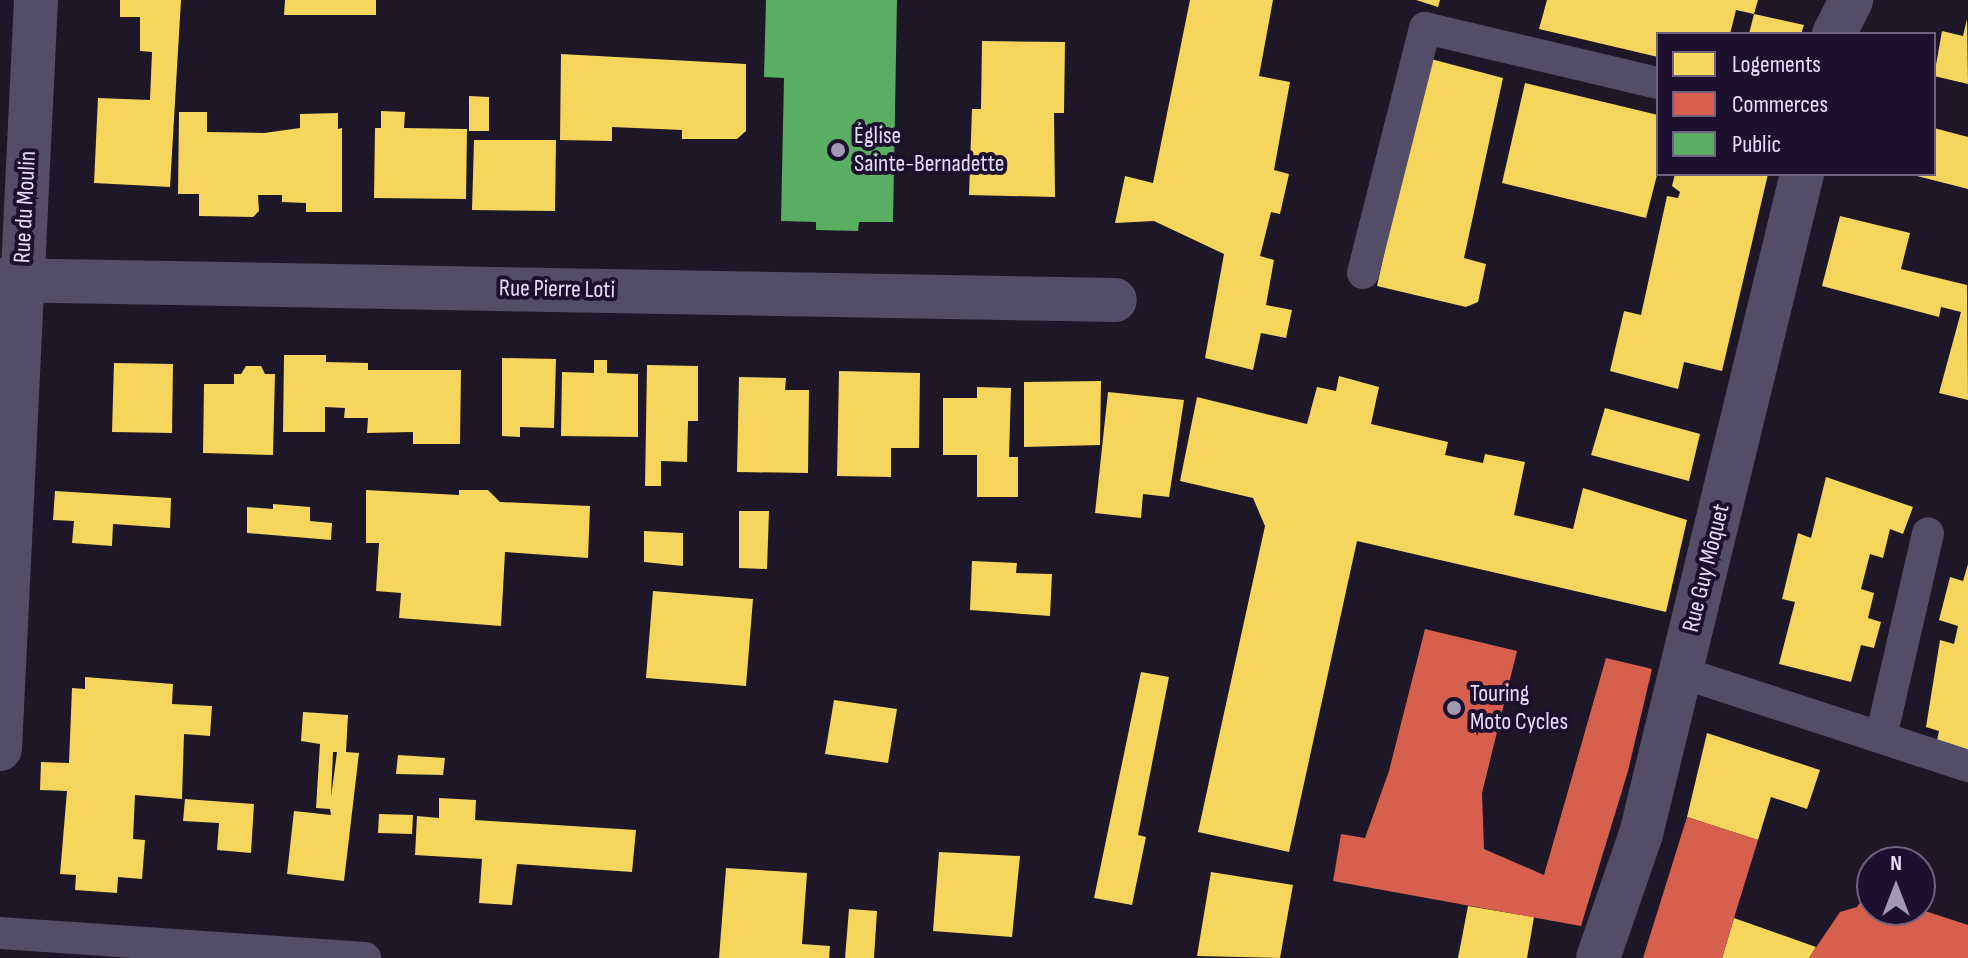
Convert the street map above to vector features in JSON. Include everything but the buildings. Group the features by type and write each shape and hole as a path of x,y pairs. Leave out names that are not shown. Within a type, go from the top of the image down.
{"street":[{"name":"Rue du Moulin","path":"0,749 11,280 36,0"},
{"path":"1835,32 1851,0"},
{"name":"Rue Guy Môquet","path":"1598,958 1641,834 1802,176"},
{"name":"Rue Pierre Loti","path":"11,280 1115,300"}],"lane":[{"path":"1363,273 1425,28 1656,83"},
{"path":"1881,737 1928,533"},
{"path":"1680,672 1968,766"},
{"path":"0,933 365,958"}],"place":[{"name":"Église Sainte-Bernadette","path":"838,150"},
{"name":"Touring Moto Cycles","path":"1454,708"}]}
